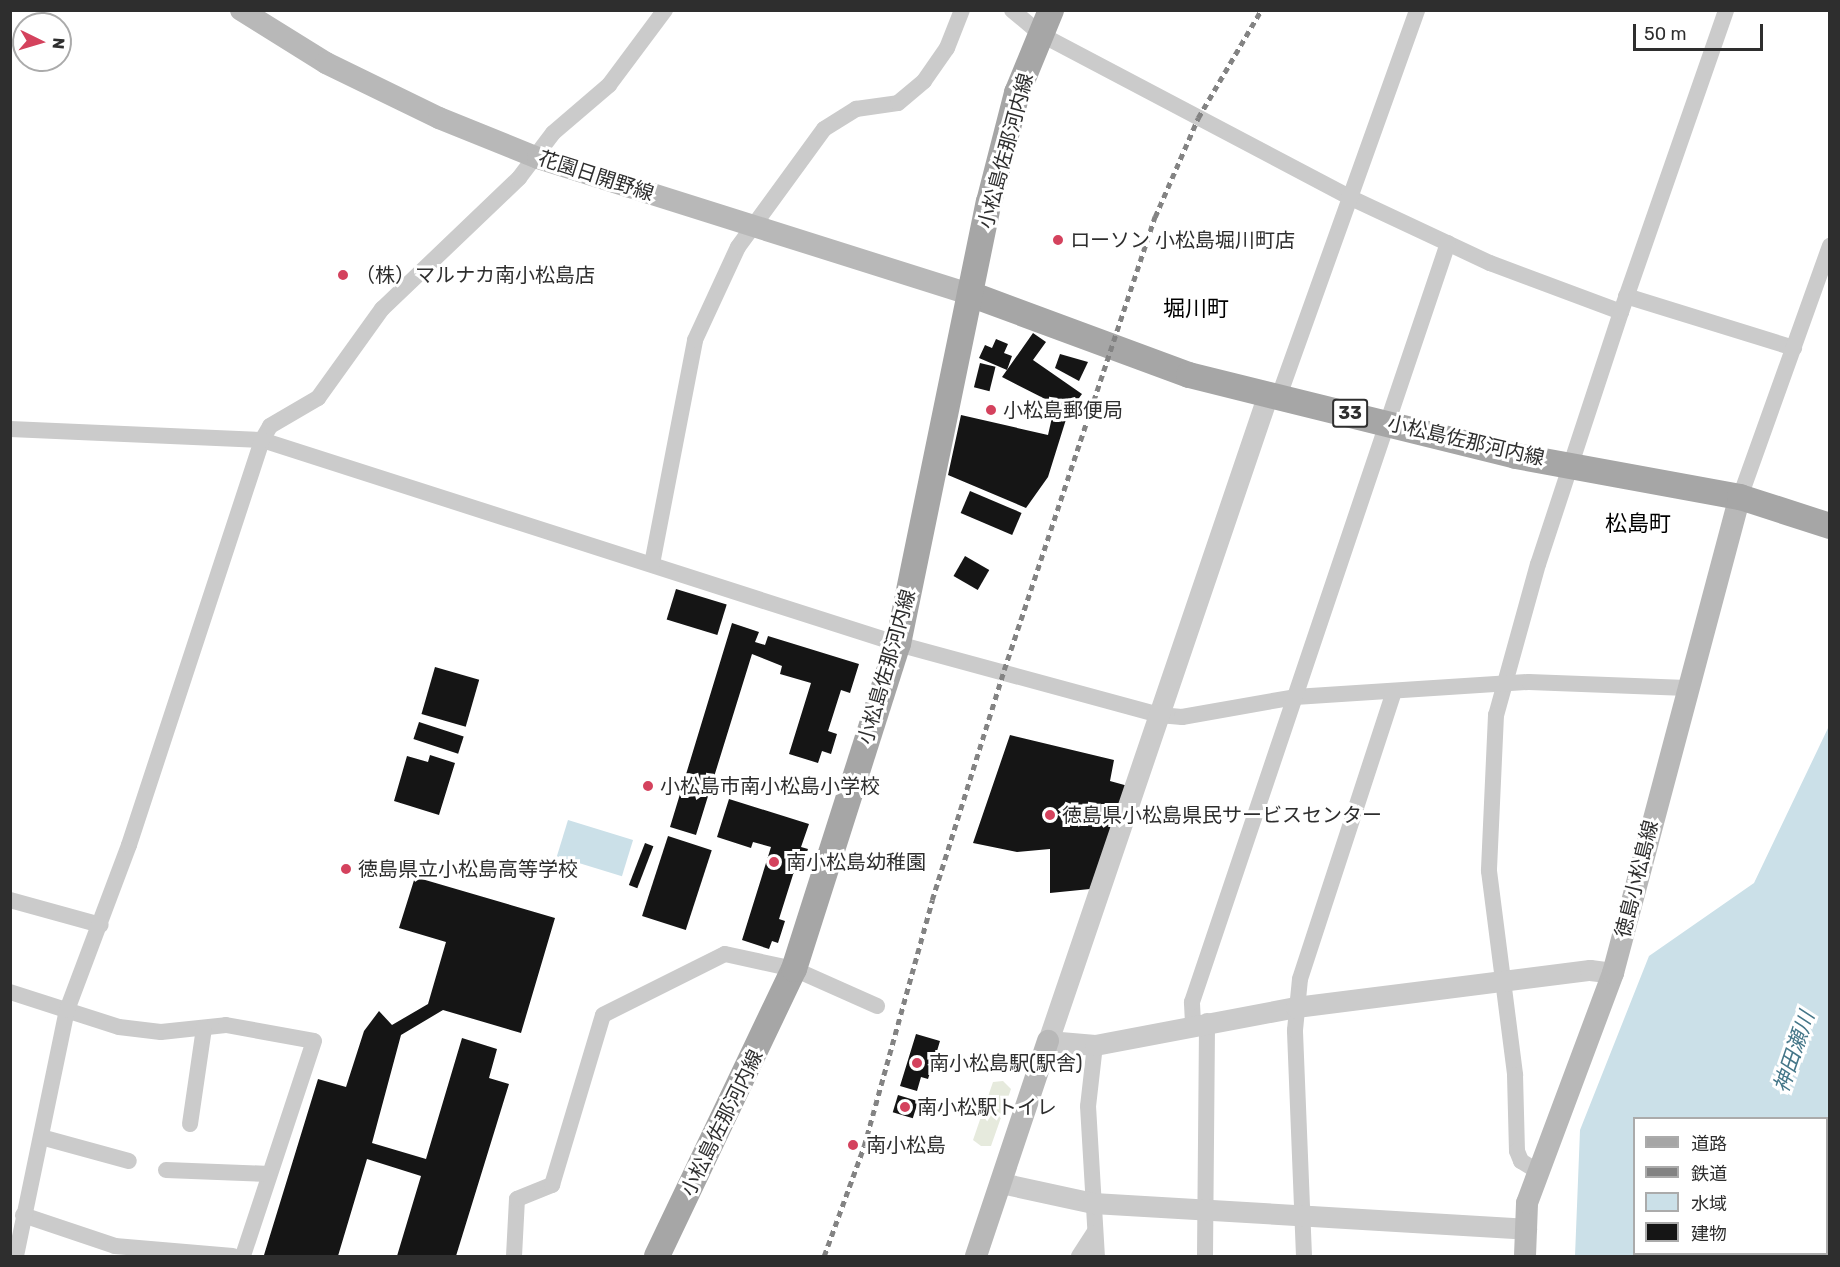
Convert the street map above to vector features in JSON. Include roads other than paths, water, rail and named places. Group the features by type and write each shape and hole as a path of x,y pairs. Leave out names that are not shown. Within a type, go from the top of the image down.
{"main road":[{"name":"花園日開野線","path":"241,10 346,73 537,158 970,294"},
{"name":"小松島佐那河内線","path":"657,1257 794,969 898,644 970,294 1017,93 1051,10"},
{"name":"小松島佐那河内線","path":"970,294 1189,375 1572,465 1740,497 1830,526"},
{"name":"徳島小松島線","path":"1525,1257 1526,1228 1537,1171 1613,973 1687,688 1740,497"},
{"path":"976,1257 1048,1041"}],"street":[{"path":"16,1257 67,1010 101,925 262,440 270,426 318,398 382,309 537,158 553,133 609,85 665,10"},
{"path":"652,564 695,340 753,226 824,129 856,109 898,103 924,81 947,48 962,10"},
{"path":"1012,10 1042,35 1349,197 1448,243 1623,304 1794,348"},
{"path":"1417,10 1349,197 1273,395 1159,715 1048,1041 1095,1045 1200,1022 1296,1007 1590,970 1613,973"},
{"path":"1537,1171 1521,1161 1517,1151 1504,980 1490,871 1502,684 1623,304 1726,10"},
{"path":"1205,1257 1206,1209 1200,1022 1192,1002 1448,243"},
{"path":"1740,497 1830,246"},
{"path":"10,429 262,440 898,644 1159,715 1182,717 1295,697 1393,695 1502,684 1687,688"},
{"path":"1304,1257 1296,1007 1393,695"},
{"path":"10,900 101,925"},
{"path":"514,1257 517,1199 552,1185 603,1015 725,954 794,969 877,1006"},
{"path":"10,992 140,1030 226,1025 314,1041 243,1257"},
{"path":"190,1124 204,1028"},
{"path":"1095,1045 1088,1106 1097,1257"},
{"path":"41,1137 129,1161"},
{"path":"166,1170 269,1174"},
{"path":"1001,1183 1093,1203 1302,1213 1526,1228"},
{"path":"24,1215 115,1246 232,1257"},
{"path":"1079,1257 1094,1233"}],"water":[{"name":"神田瀬川","path":"1829,726 1829,1256 1575,1256 1580,1130 1649,956 1754,883"},
{"path":"568,820 633,840 622,876 557,856"}],"railway":[{"path":"824,1256 864,1146 932,900 1004,670 1155,217 1198,118 1261,10"}],"place":[{"name":"ローソン 小松島堀川町店","path":"1058,240"},
{"name":"（株）マルナカ南小松島店","path":"343,275"},
{"name":"小松島郵便局","path":"991,410"},
{"name":"小松島市南小松島小学校","path":"648,786"},
{"name":"徳島県小松島県民サービスセンター","path":"1050,815"},
{"name":"南小松島幼稚園","path":"774,862"},
{"name":"徳島県立小松島高等学校","path":"346,869"},
{"name":"南小松島駅(駅舎)","path":"917,1063"},
{"name":"南小松駅トイレ","path":"905,1107"},
{"name":"南小松島","path":"853,1145"}],"district":[{"name":"堀川町","path":"1196,309"},
{"name":"松島町","path":"1638,524"}]}
